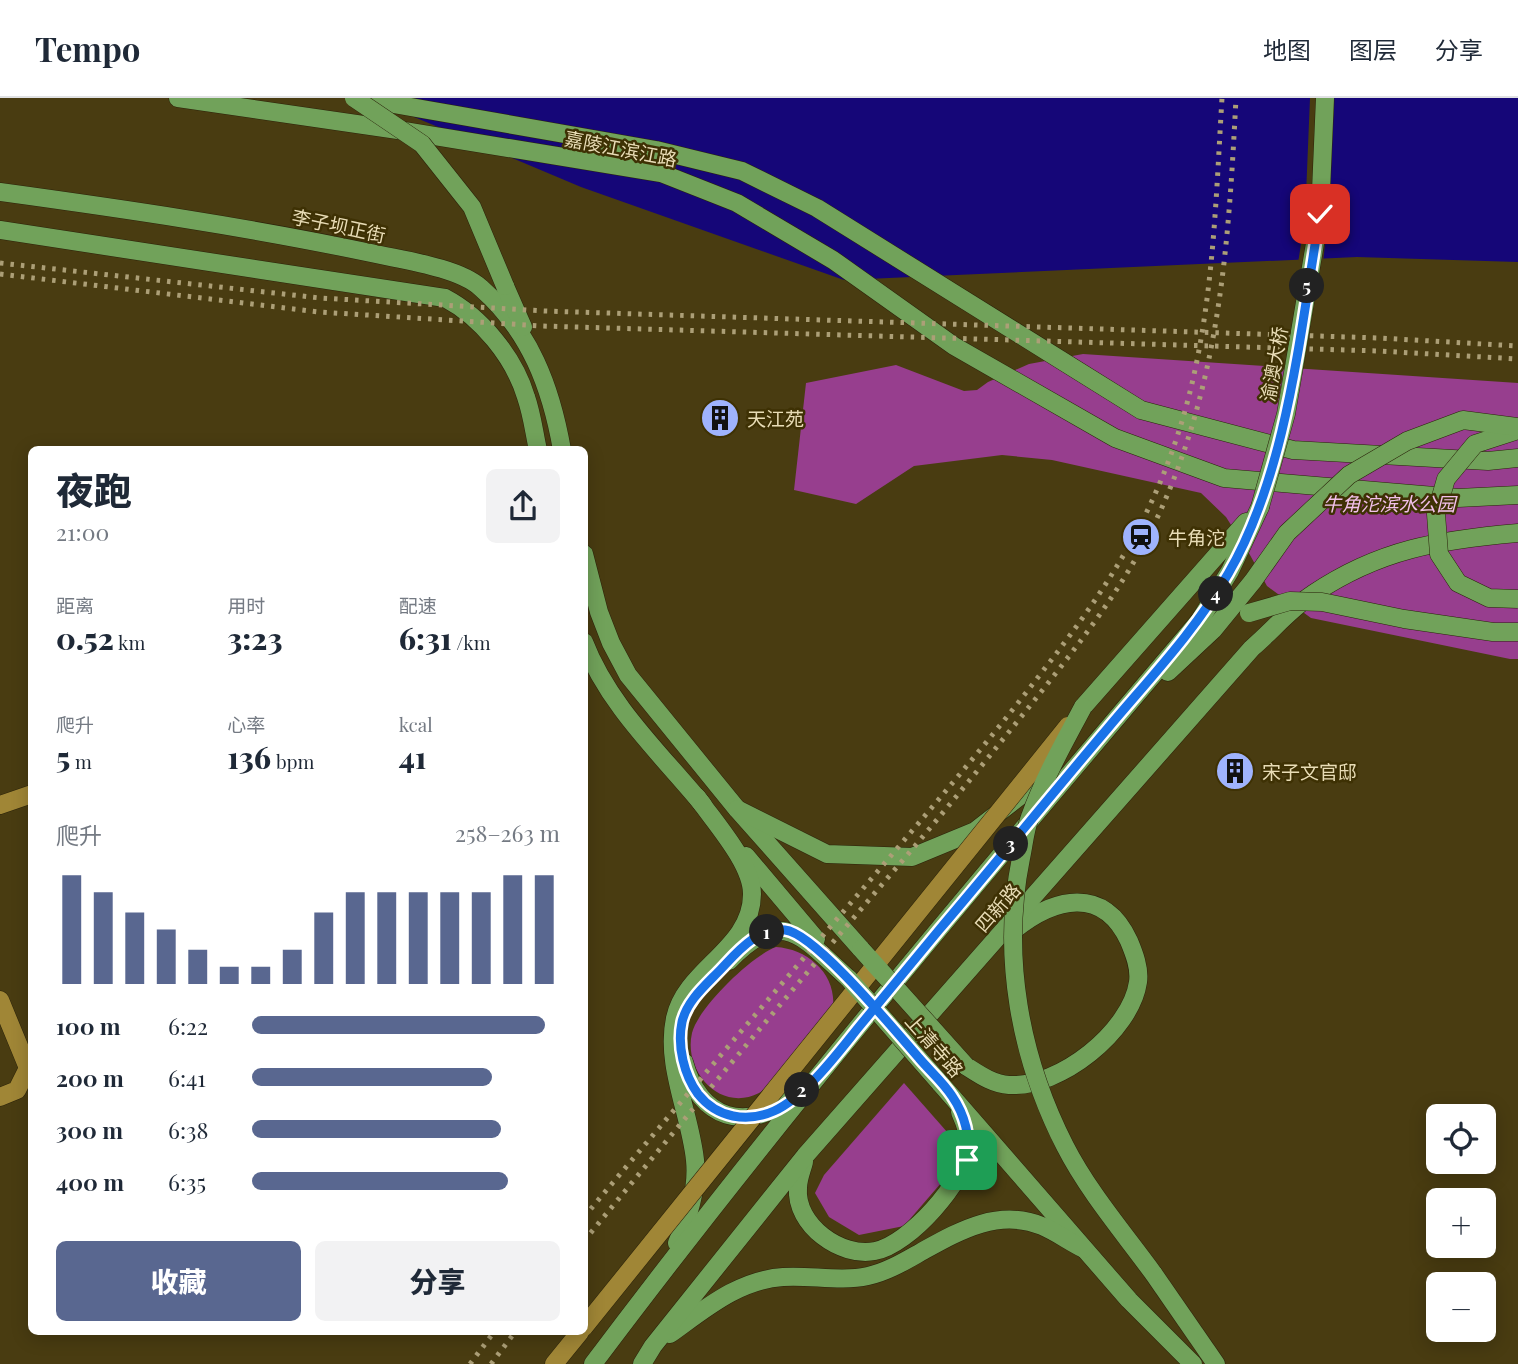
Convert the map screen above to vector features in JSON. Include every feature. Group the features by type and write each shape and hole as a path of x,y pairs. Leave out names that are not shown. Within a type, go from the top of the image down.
{"main road":[{"name":"嘉陵江滨江路","path":"178,98 398,130 661,173 737,203 833,260 954,346 1115,438 1224,478 1458,498 1518,495"},
{"path":"354,98 422,144 472,207 542,372"},
{"name":"嘉陵江滨江路","path":"359,98 656,150 741,172 817,208 1141,410 1293,450 1488,460 1518,458"},
{"name":"渝澳大桥","path":"1207,625 1260,507 1286,414 1320,214 1325,98"},
{"name":"李子坝正街","path":"0,192 138,210 296,237 441,268 479,286 525,341 542,372 555,413 561,446"},
{"path":"0,230 445,298 461,306 489,333 516,372 526,396 537,446"},
{"path":"737,810 827,854 912,857 975,831 1107,728 1253,581 1287,533 1349,475 1407,441 1463,420 1518,428"},
{"path":"1518,428 1475,444 1446,479 1436,514 1439,554 1458,583 1489,598 1518,599"},
{"path":"1216,1364 1066,1148 1045,1102 1030,1057 1016,996 1012,943 1015,887 1029,819 1052,763 1083,707 1260,507"},
{"name":"四新路","path":"642,1364 653,1346 805,1156 1252,648 1311,595 1356,569 1405,549 1459,538 1518,533"},
{"name":"上清寺路","path":"588,569 599,612 628,675 737,810 966,1066 987,1080 1008,1085 1030,1084 1067,1068 1102,1042 1123,1020 1135,1000 1139,978 1135,954 1125,932 1107,911 1087,902 1066,902 1044,910 1025,921 984,953"},
{"path":"1207,625 1290,601 1322,603 1493,632 1518,632"},
{"name":"上清寺路","path":"588,650 626,715 849,979 1129,1300 1193,1364"},
{"name":"四新路","path":"593,1364 668,1264 814,1080 1107,728"},
{"path":"668,1264 688,1218 695,1175 691,1139 674,1058 674,1021 684,994 740,933 748,919 752,898 748,876 740,859 697,797"},
{"path":"814,1080 776,1110 749,1118 729,1116 710,1107 696,1092 681,1053 680,1037 685,1012 692,1000 741,948 768,932 785,930 799,935 849,979"},
{"path":"805,1156 797,1189 809,1223 830,1240 856,1252 875,1251 890,1246 918,1227 959,1177 967,1160 969,1145 966,1126 946,1089"},
{"path":"653,1346 724,1296 753,1281 784,1277 847,1279 871,1276 899,1264 960,1230 984,1222 1015,1219 1041,1226 1084,1249"}],"street":[{"path":"588,1322 1083,707"},
{"path":"0,805 28,795"},
{"path":"0,1000 28,1068 24,1088 0,1097"},
{"path":"554,1364 578,1335"}],"green space":[{"name":"牛角沱滨水公园","path":"1083,354 1518,383 1518,659 1311,618 1267,586 1226,517 1201,493 1052,460 1002,455 914,466 856,504 794,490 806,383 896,365 964,391 977,390 988,382 1029,364"},
{"path":"776,947 799,953 818,966 830,985 833,1009 787,1067 759,1093 745,1098 718,1093 699,1074 693,1061 692,1033 696,1022 727,984 753,961"},
{"path":"904,1083 955,1141 954,1168 904,1226 859,1235 829,1217 815,1193 824,1175"}],"shaded area":[{"path":"369,98 1518,98 1518,262 1357,257 844,280 581,187"}],"pier":[{"path":"1310,98 1334,98 1328,220 1323,262 1298,263 1305,219"}],"railway":[{"path":"588,1212 1004,720 1081,620 1135,536 1164,474 1176,440 1198,356 1210,271 1222,98"},
{"path":"588,1236 1020,718 1092,626 1140,551 1166,498 1185,449 1210,351 1225,251 1236,98"},
{"path":"0,263 320,298 545,311 1379,338 1518,346"},
{"path":"0,274 319,312 542,326 1379,351 1518,359"},
{"path":"470,1364 492,1335"},
{"path":"491,1364 513,1335"}],"place":[{"name":"天江苑","path":"720,418"},
{"name":"牛角沱","path":"1141,537"},
{"name":"宋子文官邸","path":"1235,771"}],"route":[{"path":"967,1160 969,1145 966,1126 952,1096 895,1031 849,979 799,935 785,930 768,932 754,939 741,948 692,1000 685,1012 681,1023 681,1053 696,1092 710,1107 729,1116 749,1118 776,1110 814,1080 873,1010 932,939 1107,728 1200,620 1230,571 1260,507 1286,414 1320,214"}]}
